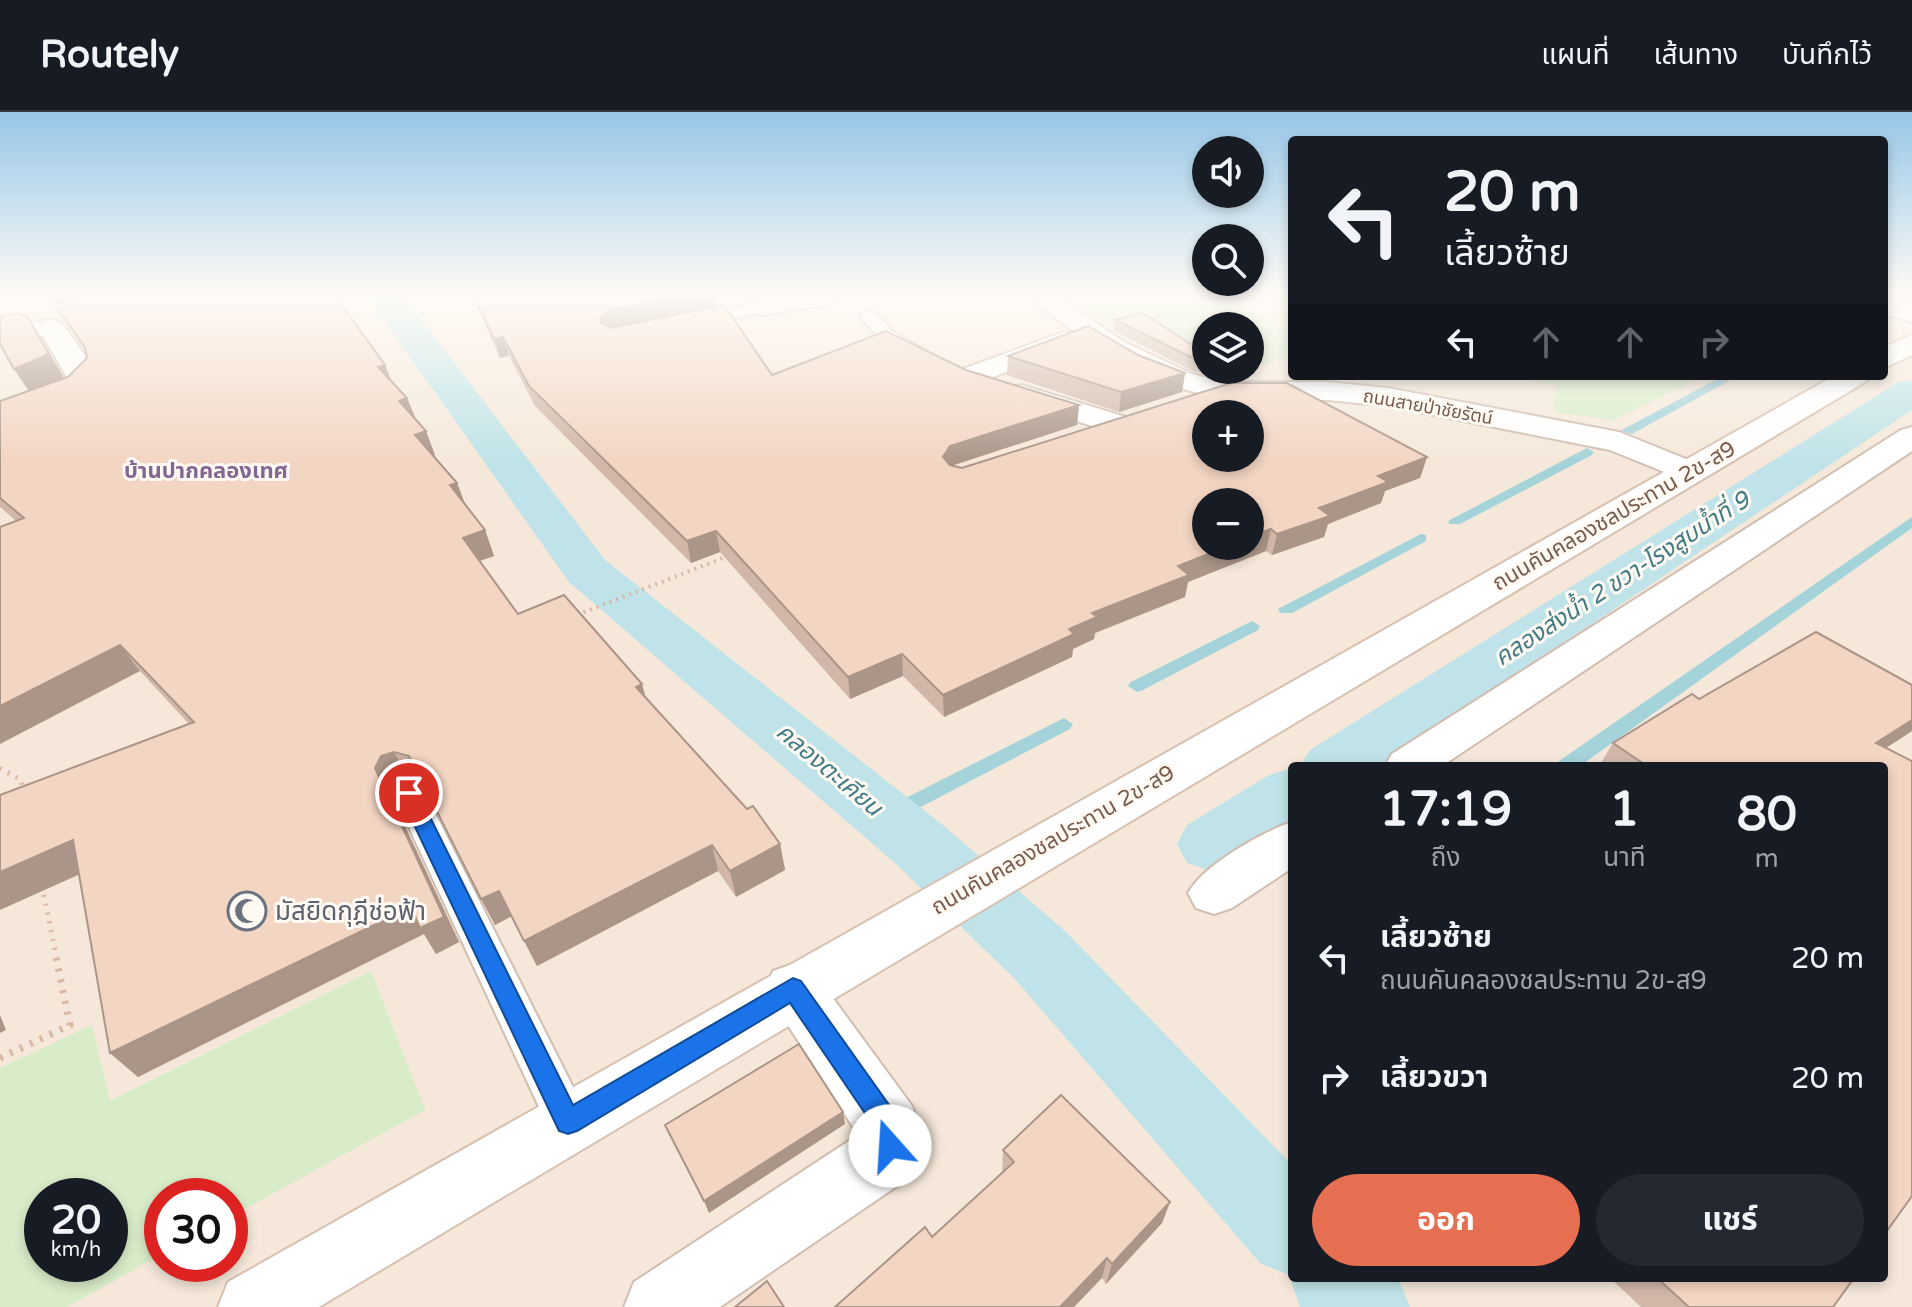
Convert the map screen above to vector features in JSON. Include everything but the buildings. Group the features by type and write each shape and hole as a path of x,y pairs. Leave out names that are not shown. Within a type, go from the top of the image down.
{"street":[{"path":"0,419 71,391 83,381 81,371 68,352"},
{"path":"1029,352 964,374 1118,425"},
{"name":"ถนนสายป่าชัยรัตน์","path":"1122,352 1182,380 1224,391 1328,391 1388,397 1619,442 1689,472"},
{"name":"ถนนคันคลองชลประทาน 2ข-ส9","path":"253,1307 851,955 1848,380"},
{"path":"1076,439 1224,391"},
{"path":"1414,762 1912,437"},
{"path":"1214,893 1288,845"},
{"path":"659,1307 877,1161 890,1146 890,1128 793,989"}],"lane":[{"path":"917,352 932,360"},
{"path":"409,793 568,1122"}],"path":[{"path":"568,618 732,554"},
{"path":"0,768 21,780 24,795"},
{"path":"0,1058 70,1025 39,872"}],"shaded area":[{"path":"0,352 1192,352 1192,384 1264,384 1264,352 1288,352 1288,380 1888,380 1888,352 1912,352 1912,1307 0,1307"}],"green space":[{"path":"1264,352 1288,352 1288,357 1264,364"},
{"path":"1528,380 1696,380 1614,420 1554,412 1556,385"},
{"path":"371,971 425,1110 248,1207 248,1178 144,1178 144,1264 128,1273 128,1178 24,1178 24,1282 112,1282 67,1307 0,1307 0,1068 92,1025 110,1101"}],"waterway":[{"name":"คลองตะเคียน","path":"426,352 587,571 920,845 1040,955 1288,1227"},
{"path":"1627,431 1724,380"},
{"name":"คลองส่งน้ำ 2 ขวา-โรงสูบน้ำที่ 9","path":"1338,762 1912,392"},
{"path":"1455,521 1587,452"},
{"path":"1572,762 1912,521"},
{"path":"1286,609 1421,538"},
{"path":"1137,686 1252,626"},
{"path":"885,817 1064,724"},
{"name":"คลองส่งน้ำ 2 ขวา-โรงสูบน้ำที่ 9","path":"1211,844 1288,795"},
{"name":"คลองตะเคียน","path":"1339,1282 1362,1307"}],"place":[{"name":"มัสยิดกุฎีช่อฟ้า","path":"247,911"}],"district":[{"name":"บ้านปากคลองเทศ","path":"206,471"}],"route":[{"path":"409,793 568,1122 793,989 890,1128 890,1146"}]}
